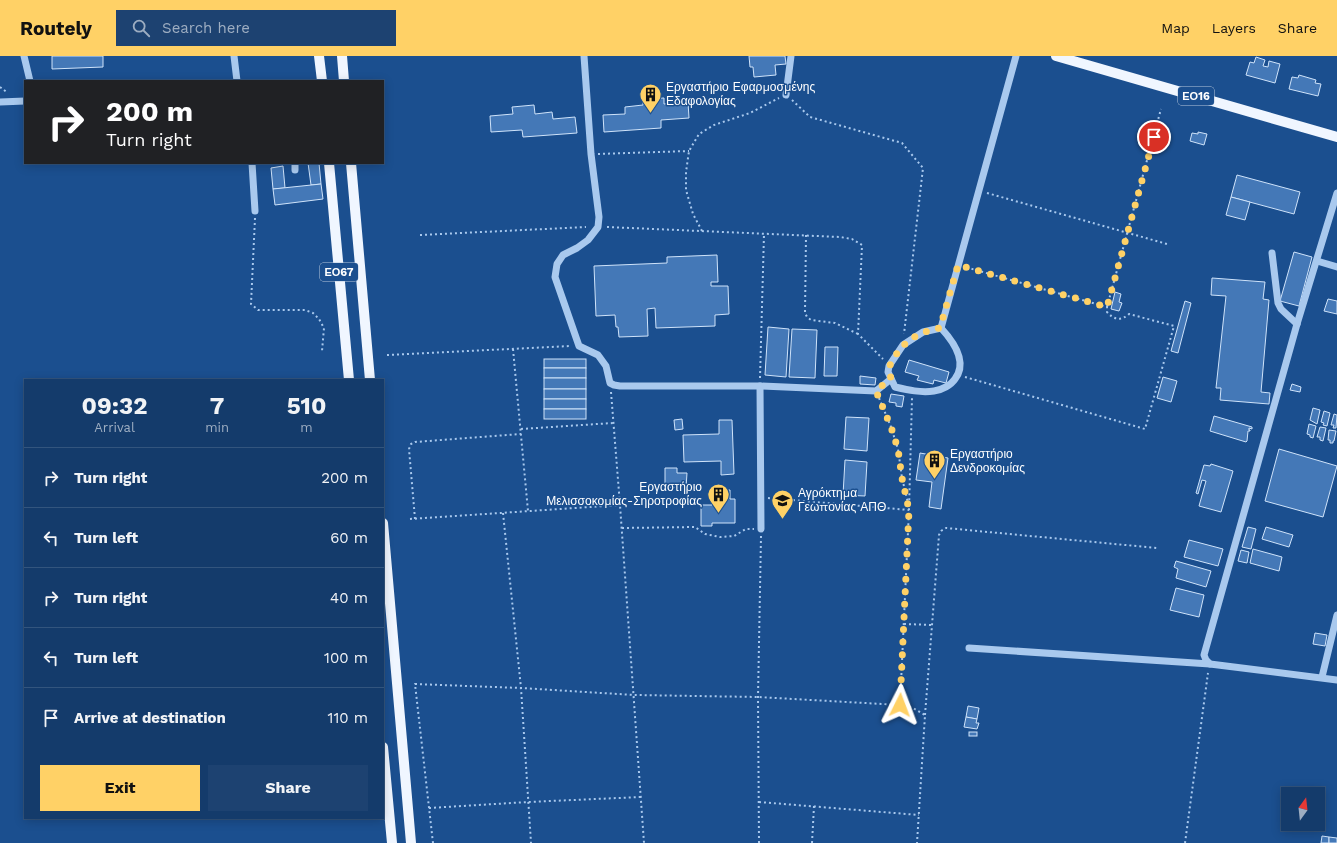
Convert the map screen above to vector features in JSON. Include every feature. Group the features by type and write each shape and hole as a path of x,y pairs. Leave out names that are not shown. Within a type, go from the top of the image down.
{"main road":[{"path":"319,56 322,80"},
{"path":"342,56 344,80"},
{"name":"ΕΟ16","path":"1056,56 1337,136"},
{"name":"ΕΟ67","path":"329,164 349,379"},
{"name":"ΕΟ67","path":"351,164 370,379"},
{"path":"384,534 411,843"},
{"path":"384,758 392,843"}],"street":[{"path":"24,56 30,80"},
{"path":"234,56 237,80"},
{"path":"584,56 591,154 599,217 598,227 588,240 577,248 563,255 557,264 555,277 579,346 598,355 606,366 610,383 620,386 760,386 876,391 891,378"},
{"path":"786,95 791,56"},
{"path":"940,328 1016,56"},
{"path":"0,102 24,101"},
{"path":"252,164 255,211"},
{"path":"1210,664 1204,655 1205,651 1297,324 1337,193"},
{"path":"1272,253 1278,303 1281,309 1297,324"},
{"path":"1317,261 1337,268"},
{"path":"940,328 954,343 960,358 958,376 952,383 936,391 912,391 895,387 888,372 889,366 903,345 923,332 940,328"},
{"path":"760,386 761,529"},
{"path":"1322,677 1337,615"},
{"path":"969,648 1210,664 1337,680"}],"path":[{"path":"702,231 693,214 686,190 686,172 689,151 699,134 714,125 750,113 786,95 810,117 902,142 923,168 903,345"},
{"path":"958,376 1145,429 1174,326 1129,314 1118,320 1111,317 1107,312 1107,307 1161,109"},
{"path":"591,154 689,151"},
{"path":"978,190 1167,244"},
{"path":"255,211 252,304 258,310 305,310 313,313 319,319 324,328 322,350"},
{"path":"420,235 598,227 806,235 852,239 862,245 858,334"},
{"path":"760,386 764,234"},
{"path":"806,235 805,313 807,317 811,320 835,323 858,334 889,366"},
{"path":"958,265 1107,307"},
{"path":"387,355 579,346"},
{"path":"513,349 528,511"},
{"path":"610,383 622,528 644,843"},
{"path":"876,391 891,427 898,449 902,478 909,510"},
{"path":"900,705 909,510 912,391"},
{"path":"520,429 613,423"},
{"path":"415,519 409,448 411,444 415,442 521,434"},
{"path":"761,497 909,510"},
{"path":"410,520 620,505"},
{"path":"503,513 521,688 531,843"},
{"path":"622,528 695,526 705,534 720,537 734,536 746,529 761,529 758,697 759,843"},
{"path":"917,843 924,715 939,535 941,530 946,528 1157,548"},
{"path":"904,624 932,625"},
{"path":"1185,843 1210,664"},
{"path":"433,843 415,684 521,688 634,695 758,697 900,705 913,708 924,715"},
{"path":"429,808 641,797"},
{"path":"759,802 919,815"},
{"path":"812,843 814,806"}],"building":[{"path":"52,56 103,56 103,67 52,69"},
{"path":"749,56 785,56 786,64 775,65 776,75 754,77 753,67 750,67"},
{"path":"1256,57 1265,60 1263,66 1268,67 1269,61 1280,64 1275,83 1246,75 1250,62 1254,63"},
{"path":"1299,75 1316,80 1315,83 1321,84 1318,96 1289,89 1292,77 1298,78"},
{"name":"Εργαστήριο Εφαρμοσμένης Εδαφολογίας","path":"664,98 664,104 688,102 689,118 661,120 661,128 604,132 603,115 625,114 625,107 643,105 643,99"},
{"path":"534,105 535,114 552,112 553,119 575,117 577,133 523,137 522,130 491,132 490,116 513,114 512,107"},
{"path":"1198,132 1207,134 1204,145 1190,141 1192,133 1198,134"},
{"path":"308,164 319,164 321,184 311,185"},
{"path":"283,166 285,188 273,189 271,168"},
{"path":"1237,175 1300,192 1294,214 1231,197"},
{"path":"321,184 323,199 275,205 273,189"},
{"path":"1231,197 1250,202 1245,220 1226,215"},
{"path":"1294,252 1312,257 1299,306 1280,301"},
{"path":"717,255 718,282 711,282 711,286 728,286 729,314 715,315 715,326 656,328 655,308 647,309 648,336 619,337 615,315 596,316 594,266 667,263 667,257"},
{"path":"1212,278 1265,282 1263,299 1269,300 1261,392 1270,393 1269,404 1220,400 1221,388 1216,388 1226,296 1211,295"},
{"path":"1115,292 1121,294 1119,302 1122,303 1119,311 1111,309"},
{"path":"1328,299 1337,301 1337,314 1324,311"},
{"path":"1185,301 1191,303 1178,353 1171,351"},
{"path":"768,327 789,329 786,377 765,375"},
{"path":"792,329 817,330 815,378 789,377"},
{"path":"825,347 838,347 837,376 824,376"},
{"path":"544,359 586,359 586,368 544,368"},
{"path":"909,360 949,372 946,383 934,380 933,384 917,380 919,376 905,372"},
{"path":"544,368 586,368 586,378 544,378"},
{"path":"860,376 876,378 875,385 860,384"},
{"path":"1163,377 1177,381 1171,402 1157,398"},
{"path":"544,378 586,378 586,389 544,389"},
{"path":"1292,384 1301,387 1300,392 1290,390"},
{"path":"544,389 586,389 586,399 544,399"},
{"path":"891,394 904,396 902,407 896,406 896,403 889,402"},
{"path":"544,399 586,399 586,409 544,409"},
{"path":"1313,408 1320,410 1317,424 1310,420"},
{"path":"544,409 586,409 586,419 544,419"},
{"path":"1324,411 1330,413 1327,426 1323,425 1324,423 1321,422"},
{"path":"1334,414 1337,415 1336,428 1333,428 1334,425 1331,425"},
{"path":"1214,416 1252,427 1252,429 1249,428 1250,431 1248,431 1247,441 1246,442 1210,431"},
{"path":"846,417 869,418 867,451 844,449"},
{"path":"682,419 683,429 675,430 674,420"},
{"path":"719,420 732,420 734,474 721,475 721,461 684,462 683,435 719,434"},
{"path":"1309,424 1316,426 1313,438 1307,434"},
{"path":"1320,427 1326,428 1323,441 1320,440 1320,437 1317,437"},
{"path":"1329,430 1336,431 1333,443 1330,443 1330,440 1328,440"},
{"path":"1279,449 1337,466 1323,517 1265,501"},
{"name":"Εργαστήριο Δενδροκομίας","path":"920,453 948,458 941,509 929,507 932,482 916,480"},
{"path":"845,460 867,462 865,496 843,495"},
{"path":"1211,464 1233,471 1221,512 1199,506 1206,481 1202,480 1198,494 1196,493 1204,465 1210,466"},
{"path":"665,468 677,468 677,473 687,473 686,488 665,487"},
{"name":"Εργαστήριο Μελισσοκομίας-Σηροτροφίας","path":"712,490 730,490 730,499 735,499 735,523 712,523 712,526 701,526 701,505 712,505"},
{"path":"1248,527 1256,529 1251,549 1242,547"},
{"path":"1266,527 1293,535 1289,547 1262,539"},
{"path":"1189,540 1223,549 1218,566 1184,557"},
{"path":"1253,549 1282,557 1279,571 1250,563"},
{"path":"1241,550 1249,552 1247,563 1238,561"},
{"path":"1176,561 1211,571 1206,587 1176,578 1178,569 1174,567"},
{"path":"1176,588 1204,595 1199,617 1170,610"},
{"path":"1315,633 1327,635 1325,646 1313,644"},
{"path":"968,706 979,708 977,719 966,717"},
{"path":"966,717 977,719 976,723 979,723 977,729 964,727"},
{"path":"969,732 977,732 977,736 969,736"},
{"path":"1322,836 1329,837 1329,843 1321,843"},
{"path":"1329,837 1337,838 1337,843 1329,843"}],"place":[{"name":"Εργαστήριο Εφαρμοσμένης Εδαφολογίας","path":"651,114"},
{"name":"Εργαστήριο Δενδροκομίας","path":"934,480"},
{"name":"Εργαστήριο Μελισσοκομίας-Σηροτροφίας","path":"718,514"},
{"name":"Αγρόκτημα Γεωπονίας ΑΠΘ","path":"783,520"}],"route":[{"path":"900,705 909,510 902,478 898,449 891,427 876,391 891,378 888,372 889,366 903,345 923,332 940,328 958,265 1107,307 1154,137"}]}
